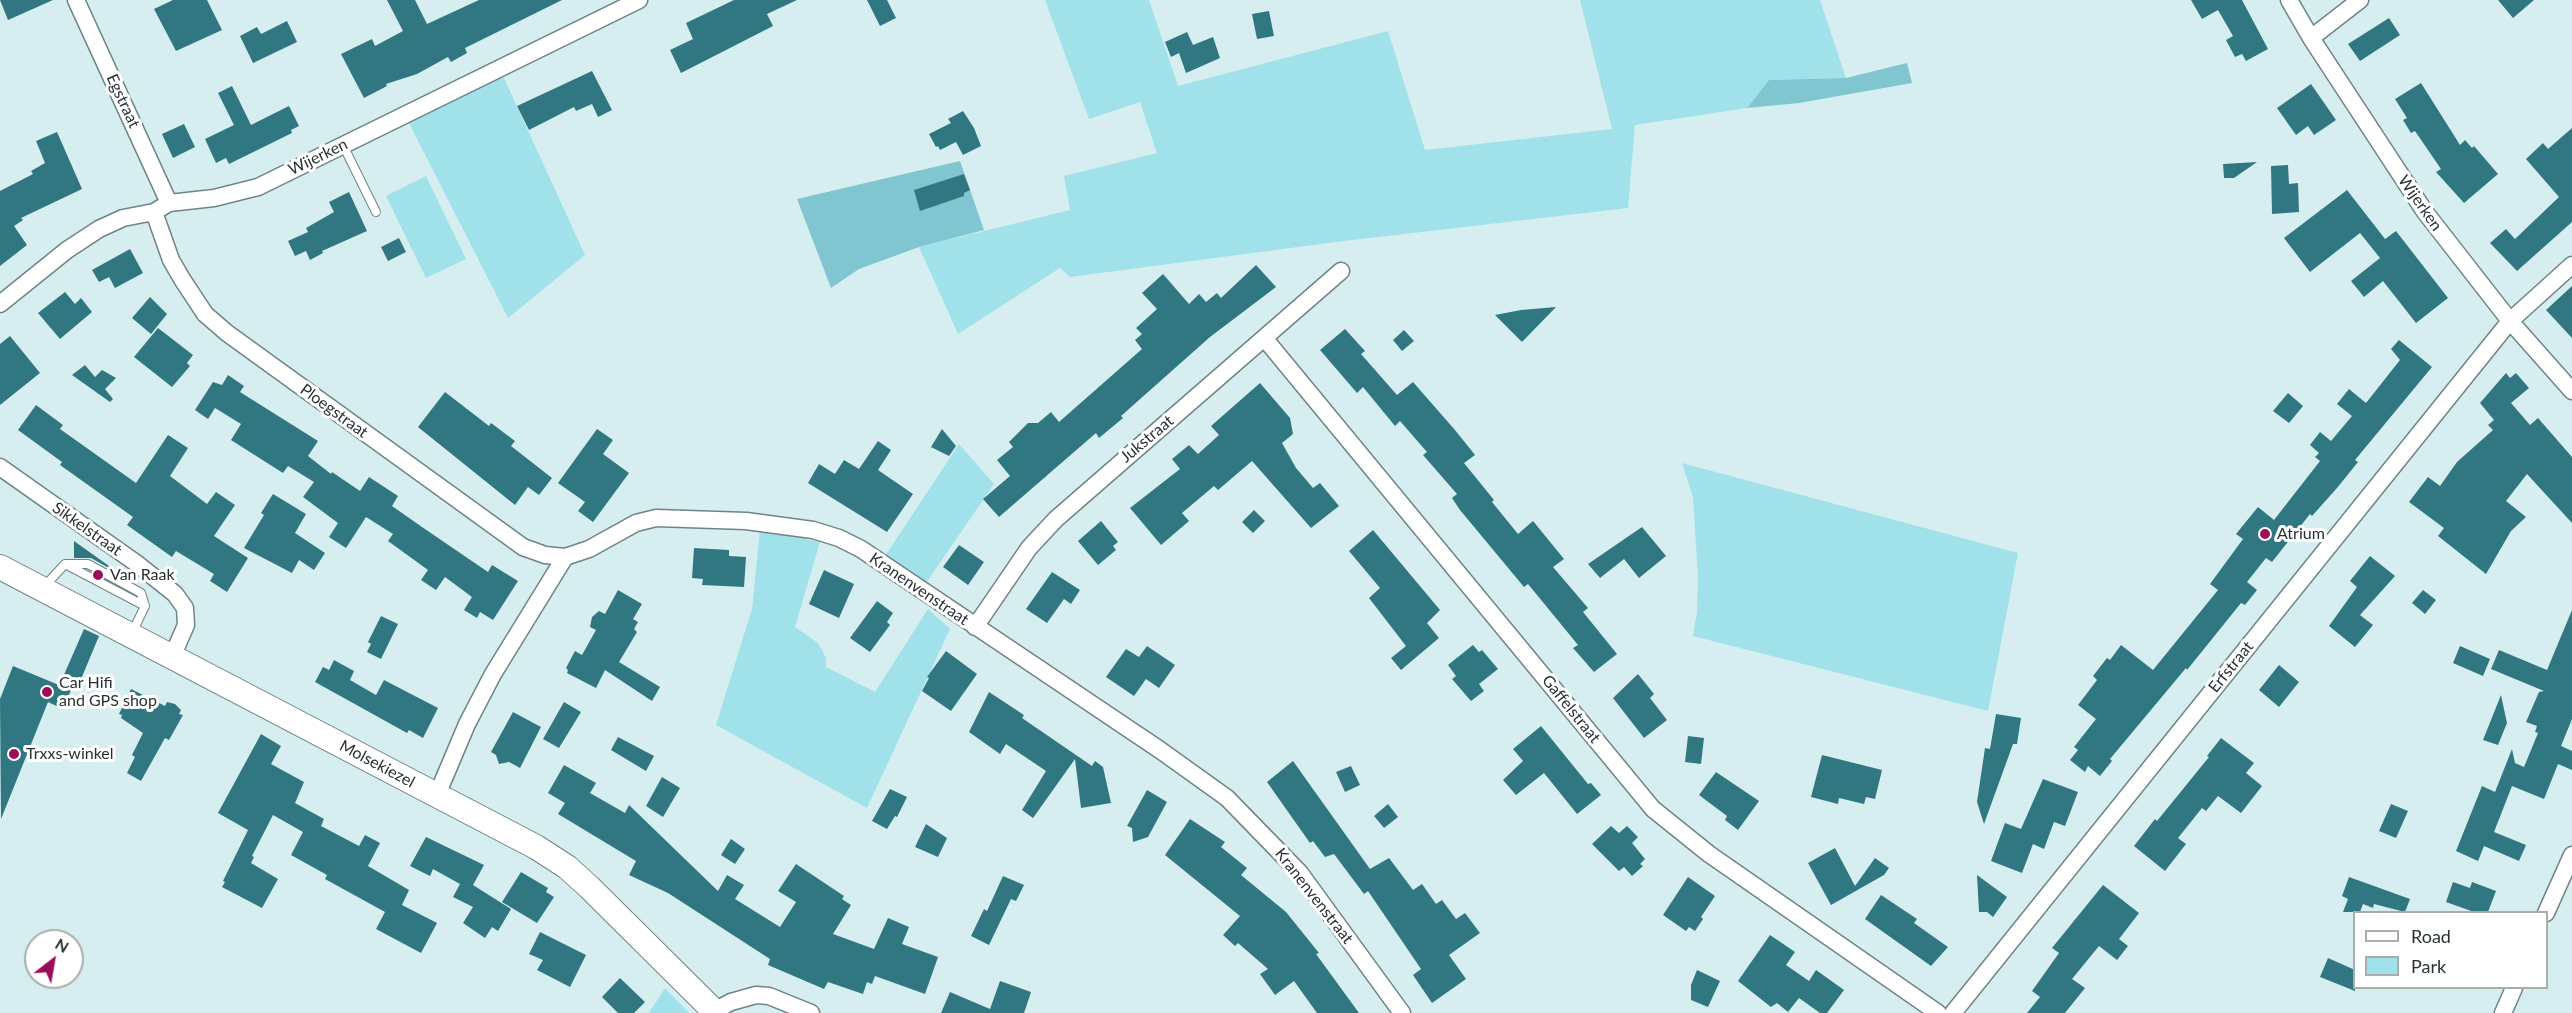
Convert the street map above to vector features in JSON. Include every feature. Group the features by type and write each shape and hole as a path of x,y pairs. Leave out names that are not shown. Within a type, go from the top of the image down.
{"main road":[{"name":"Molsekiezel","path":"0,567 536,847 567,867 715,1012"}],"street":[{"name":"Egstraat","path":"76,0 169,203"},
{"name":"Wijerken","path":"0,304 67,249 99,229 123,218 154,212 169,203 214,198 258,187 639,0"},
{"name":"Wijerken","path":"2289,0 2311,38 2425,212 2510,321 2572,391"},
{"path":"2311,38 2360,0"},
{"name":"Ploegstraat","path":"154,212 171,260 182,279 205,314 226,333 523,547 545,555 565,556"},
{"name":"Erfstraat","path":"1953,1013 2510,321 2572,265"},
{"name":"Jukstraat","path":"975,627 1029,548 1056,519 1341,271"},
{"name":"Gaffelstraat","path":"1265,339 1653,809 1709,854 1938,1013"},
{"name":"Sikkelstraat","path":"0,467 136,563 175,594 185,608 186,625 172,657"},
{"name":"Kranenvenstraat","path":"565,556 589,549 636,523 656,518 746,521 813,530 861,549 1160,750 1227,798 1300,873 1402,1013"},
{"path":"437,795 466,724 493,674 565,556"},
{"path":"2548,911 2572,855"},
{"path":"2503,1013 2513,989"},
{"path":"715,1012 731,1002 756,995 769,996 811,1013"}],"lane":[{"path":"343,145 376,212"},
{"path":"42,589 65,564 88,564 141,593 145,606 131,635"}],"green space":[{"path":"1045,0 1149,0 1178,86 1388,31 1425,150 1612,129 1580,0 1820,0 1846,78 1769,80 1747,108 1635,125 1628,208 1344,241 1070,277 1060,268 958,334 919,247 1070,210 1064,176 1157,153 1140,102 1089,119"},
{"path":"503,76 585,255 508,318 409,123"},
{"path":"426,176 466,259 426,278 386,196"},
{"path":"959,444 994,484 926,583 885,556"},
{"path":"1682,463 2018,553 1988,711 1693,636 1697,612 1698,577 1693,497"},
{"path":"760,530 820,542 795,627 818,643 826,658 826,667 875,692 928,609 950,629 867,808 716,725 752,609"},
{"path":"665,988 689,1013 649,1013"}],"shaded area":[{"path":"1907,63 1912,83 1799,103 1747,108 1769,80 1846,78"},
{"path":"960,161 984,230 919,247 859,269 831,288 797,199"}],"building":[{"path":"0,0 53,0 8,20"},
{"path":"173,0 207,0 222,30 176,51 154,9"},
{"path":"387,0 415,0 427,24 479,0 562,0 465,48 467,53 451,62 448,57 417,74 386,84 387,86 364,98 341,54 372,39 375,46 403,31"},
{"path":"734,0 797,0 767,14 773,26 681,73 670,50 693,39 686,23"},
{"path":"867,0 887,0 896,18 880,26"},
{"path":"2191,0 2242,0 2268,49 2246,61 2242,54 2235,57 2226,40 2233,36 2218,10 2202,19"},
{"path":"2498,0 2534,0 2513,18"},
{"path":"1269,11 1274,36 1257,39 1252,14"},
{"path":"2389,18 2400,35 2360,61 2348,44"},
{"path":"287,21 297,42 253,63 240,36 257,27 261,34"},
{"path":"1187,32 1193,45 1213,37 1220,58 1186,73 1179,53 1171,57 1165,42"},
{"path":"592,71 612,110 598,117 592,104 576,111 574,107 529,130 517,106"},
{"path":"2421,83 2460,145 2465,140 2472,148 2474,146 2498,174 2464,203 2436,172 2441,169 2415,131 2411,133 2403,120 2407,118 2395,99"},
{"path":"2311,84 2336,120 2314,135 2308,126 2296,135 2277,108"},
{"path":"232,86 251,125 289,106 299,126 291,130 292,133 229,164 226,158 216,163 205,139 234,125 218,93"},
{"path":"963,111 974,128 981,146 963,155 956,142 940,150 929,134 951,123 948,119"},
{"path":"184,124 195,147 173,158 162,134"},
{"path":"2572,128 2572,222 2517,271 2490,243 2506,229 2515,239 2559,197 2526,159 2543,143 2548,149"},
{"path":"57,132 82,189 21,218 23,220 14,226 27,245 0,266 0,191 33,174 31,171 45,163 36,141"},
{"path":"2257,162 2234,178 2224,178 2223,164"},
{"path":"2288,165 2289,184 2298,183 2299,212 2272,214 2271,166"},
{"path":"964,174 970,190 964,193 964,196 920,211 914,190"},
{"path":"2347,190 2385,239 2396,231 2448,298 2416,323 2383,281 2364,297 2351,281 2380,258 2360,233 2310,272 2284,238"},
{"path":"349,192 367,231 322,251 323,253 310,260 306,251 295,256 288,241 308,232 306,228 334,212 329,202"},
{"path":"399,238 406,252 388,261 381,247"},
{"path":"130,249 143,273 115,288 109,277 99,282 92,270"},
{"path":"1256,265 1276,287 1210,337 1121,416 1123,418 1099,438 1096,433 999,517 983,499 1010,476 997,460 1013,447 1009,442 1028,423 1038,423 1051,412 1059,422 1142,349 1135,340 1142,334 1136,328 1157,309 1142,293 1163,274 1189,304 1199,294 1206,302 1217,293 1221,298"},
{"path":"2572,286 2572,338 2546,310"},
{"path":"65,292 75,304 81,298 92,312 60,339 38,313"},
{"path":"150,297 167,314 151,334 132,318"},
{"path":"1556,307 1522,342 1495,315 1521,310"},
{"path":"158,328 193,355 187,363 190,366 172,387 134,357"},
{"path":"1345,329 1365,351 1361,354 1397,395 1413,382 1455,430 1475,455 1464,463 1518,534 1533,521 1564,559 1553,567 1588,608 1583,612 1617,654 1594,672 1573,648 1578,645 1528,584 1524,587 1460,510 1452,498 1457,494 1423,455 1427,452 1400,421 1395,426 1363,387 1357,393 1320,350"},
{"path":"1404,330 1414,341 1402,351 1393,340"},
{"path":"10,336 40,373 0,405 0,344"},
{"path":"2399,340 2432,367 2355,460 2358,462 2337,488 2312,516 2310,514 2272,562 2266,558 2247,582 2257,590 2245,605 2241,603 2187,670 2186,668 2110,759 2112,761 2100,776 2088,766 2085,772 2070,760 2078,750 2074,747 2096,719 2078,705 2097,680 2093,676 2107,658 2110,660 2121,645 2153,670 2218,590 2210,584 2243,539 2236,534 2258,507 2274,520 2320,461 2315,457 2319,453 2310,445 2320,432 2331,441 2352,416 2337,404 2349,389 2366,403 2400,360 2391,349"},
{"path":"85,365 95,377 102,370 116,378 105,389 113,399 110,402 72,375"},
{"path":"2506,373 2510,378 2516,373 2529,388 2511,403 2530,425 2538,418 2572,457 2572,523 2527,474 2506,501 2526,517 2511,531 2486,574 2438,536 2444,528 2409,502 2428,477 2440,486 2457,462 2493,430 2488,425 2494,420 2480,403"},
{"path":"228,375 244,386 240,392 318,441 308,456 331,474 332,472 360,491 369,477 398,496 392,506 422,527 488,572 492,565 518,581 493,620 480,612 477,618 464,610 472,597 445,577 436,590 421,580 428,570 388,541 393,534 366,517 346,548 329,537 338,523 303,497 314,482 288,466 283,473 231,440 241,424 215,408 208,419 195,410 213,382 222,385"},
{"path":"1260,383 1290,418 1293,434 1282,443 1296,468 1313,488 1320,483 1339,506 1311,528 1252,461 1218,490 1214,486 1182,513 1189,521 1161,545 1130,508 1180,469 1172,459 1189,445 1198,454 1219,435 1211,426"},
{"path":"445,392 489,426 491,423 515,441 511,446 552,478 539,495 528,487 515,505 418,427"},
{"path":"2288,393 2303,406 2289,423 2273,411"},
{"path":"36,405 63,425 60,429 136,483 168,435 188,448 170,476 207,504 216,492 235,505 214,536 248,558 227,592 210,581 214,574 176,551 172,557 127,525 133,517 60,465 62,462 18,430"},
{"path":"597,429 613,440 603,454 629,473 593,522 578,511 585,502 558,483"},
{"path":"942,429 956,446 949,456 931,447"},
{"path":"878,441 891,450 878,470 913,494 887,532 808,483 819,464 835,474 844,460 859,469"},
{"path":"273,494 306,514 295,533 325,553 314,570 299,560 292,573 244,548 264,515 261,513"},
{"path":"1254,510 1265,521 1253,533 1242,522"},
{"path":"1101,521 1118,542 1113,546 1116,550 1098,565 1078,541"},
{"path":"1642,527 1666,556 1639,578 1624,559 1600,578 1588,564"},
{"path":"1373,530 1440,610 1427,623 1439,638 1401,670 1391,658 1406,646 1369,598 1380,588 1349,551"},
{"path":"74,541 123,576 91,558 74,558"},
{"path":"959,545 984,562 968,585 943,567"},
{"path":"694,548 729,550 729,556 746,557 744,587 702,585 703,579 692,578"},
{"path":"2370,556 2395,576 2360,615 2373,625 2355,647 2329,626 2357,587 2350,581"},
{"path":"824,570 854,584 839,618 809,604"},
{"path":"1052,572 1080,590 1071,604 1064,599 1047,623 1026,609"},
{"path":"618,590 642,604 633,619 638,622 634,629 637,632 619,662 660,687 652,701 605,670 596,688 567,673 566,668 575,651 582,655 596,630 590,627 592,617 599,611 605,614"},
{"path":"2423,590 2436,600 2425,614 2412,603"},
{"path":"877,601 893,613 887,622 890,625 870,652 850,638"},
{"path":"2572,610 2572,719 2561,746 2572,751 2572,770 2558,764 2544,799 2512,786 2494,832 2526,845 2519,861 2484,846 2478,861 2456,851 2482,786 2495,792 2512,749 2515,763 2524,767 2538,733 2535,732 2537,726 2526,722 2539,692 2544,691 2491,669 2499,650 2547,670"},
{"path":"381,616 398,624 381,659 367,652 371,644 368,642"},
{"path":"84,629 99,636 79,684 63,677"},
{"path":"1473,645 1479,652 1482,650 1498,669 1479,684 1484,691 1471,701 1452,679 1456,676 1448,665"},
{"path":"1147,646 1175,665 1159,688 1146,679 1134,696 1106,677 1126,649 1139,657"},
{"path":"2460,646 2490,659 2483,676 2453,663"},
{"path":"946,651 977,674 951,711 922,691 929,678 927,677"},
{"path":"334,660 354,671 350,680 376,695 384,680 438,708 423,738 409,730 407,733 315,682 323,667 329,670"},
{"path":"2279,665 2299,682 2279,707 2259,690"},
{"name":"Trxxs-winkel","path":"13,666 71,690 63,709 48,702 1,819 0,699"},
{"path":"1638,674 1654,694 1650,698 1667,720 1644,738 1613,698"},
{"path":"131,689 165,706 167,702 175,704 181,710 179,714 183,715 169,740 165,738 141,781 127,773 135,757 132,755 143,733 121,718 122,715 119,714"},
{"path":"989,692 1024,715 1022,718 1092,766 1095,761 1103,767 1111,803 1081,808 1075,759 1033,818 1022,810 1046,771 1006,744 1000,754 969,732"},
{"path":"2501,695 2507,723 2498,745 2483,740"},
{"path":"564,702 581,712 559,748 543,739"},
{"path":"513,712 541,727 520,768 509,762 499,764 496,755 491,752"},
{"path":"1996,714 2021,718 2017,744 2013,744 1984,824 1977,802 1985,748 1990,749"},
{"path":"1541,726 1588,784 1591,783 1601,795 1577,814 1544,773 1516,795 1503,780 1523,761 1513,749"},
{"path":"261,734 281,746 271,764 304,782 295,803 324,819 321,826 359,846 365,835 380,843 368,866 409,890 402,905 437,923 421,953 376,929 385,912 325,879 327,875 291,855 303,832 273,815 252,856 254,857 251,863 278,879 262,908 222,887 248,830 218,813"},
{"path":"1688,736 1704,738 1701,764 1685,762"},
{"path":"618,737 654,756 646,771 611,750"},
{"path":"2221,738 2254,763 2246,773 2262,786 2241,813 2218,796 2206,811 2202,808 2178,838 2186,844 2165,871 2134,846 2209,757 2207,756"},
{"path":"1822,755 1882,770 1875,799 1866,797 1864,804 1839,798 1838,804 1811,797"},
{"path":"1293,761 1370,869 1389,858 1413,890 1422,884 1436,904 1442,900 1456,919 1465,913 1480,933 1449,955 1466,979 1432,1003 1413,975 1421,969 1368,891 1364,894 1334,854 1325,857 1313,841 1310,843 1267,782"},
{"path":"564,765 596,783 590,793 625,813 629,805 718,891 727,875 744,885 735,899 780,927 796,902 778,891 796,864 844,896 842,899 851,905 833,934 874,949 888,918 909,927 902,944 938,957 925,994 875,976 872,984 867,982 863,994 828,982 824,989 768,965 770,959 668,893 629,875 636,861 558,814 565,803 548,793"},
{"path":"1351,766 1360,785 1345,792 1336,772"},
{"path":"1716,772 1759,801 1738,830 1725,820 1727,816 1699,795"},
{"path":"662,777 680,788 663,817 646,806"},
{"path":"2043,779 2078,792 2065,826 2054,822 2044,849 2033,844 2022,873 1991,861 2005,823 2021,829"},
{"path":"890,789 907,797 897,817 895,816 887,829 872,821"},
{"path":"1147,790 1167,802 1148,837 1133,842 1132,828 1127,826"},
{"path":"1388,804 1398,817 1384,828 1374,816"},
{"path":"2391,804 2408,811 2396,838 2379,831"},
{"path":"1190,819 1225,842 1221,847 1247,868 1241,875 1286,912 1319,953 1316,954 1359,1013 1317,1013 1294,981 1275,995 1260,974 1268,969 1238,943 1235,946 1223,935 1240,916 1165,855"},
{"path":"926,824 947,838 938,857 915,847"},
{"path":"1611,826 1619,833 1627,826 1638,837 1632,843 1645,859 1640,864 1643,866 1632,876 1624,867 1619,871 1592,844"},
{"path":"426,837 484,865 473,885 511,909 498,931 492,927 485,938 463,923 473,907 453,897 460,884 433,869 430,876 410,866"},
{"path":"731,839 745,849 735,864 721,855"},
{"path":"1835,848 1855,886 1875,858 1889,868 1884,875 1831,905 1808,863"},
{"path":"521,872 548,888 546,892 554,897 537,923 502,902"},
{"path":"1977,875 2007,897 1993,917 1987,912 1979,912"},
{"path":"1003,876 1024,885 1016,901 1011,899 989,945 971,936 984,909 987,911"},
{"path":"1688,877 1715,896 1695,931 1689,927 1686,931 1663,915"},
{"path":"2349,877 2410,899 2405,911 2374,904 2373,908 2363,904 2360,911 2343,912 2348,899 2342,896"},
{"path":"2453,882 2470,888 2472,882 2496,891 2488,911 2471,911 2446,902"},
{"path":"2103,885 2139,913 2119,939 2128,946 2117,960 2099,946 2072,979 2085,988 2065,1013 2027,1013 2040,997 2032,991 2059,953 2052,948"},
{"path":"1881,895 1917,919 1914,923 1948,947 1931,966 1865,919"},
{"path":"540,932 586,955 570,987 537,970 543,960 529,954"},
{"path":"1770,935 1795,952 1786,965 1809,981 1816,970 1844,990 1827,1013 1820,1013 1799,998 1788,1012 1777,1003 1771,1007 1738,981"},
{"path":"2328,958 2353,969 2353,989 2355,991 2320,977"},
{"path":"1697,970 1720,981 1708,1007 1691,1000 1691,985"},
{"path":"620,978 645,1002 634,1013 618,1013 602,997"},
{"path":"1000,981 1031,992 1024,1013 941,1013 950,992 990,1009"}],"place":[{"name":"Atrium","path":"2265,534"},
{"name":"Van Raak","path":"98,575"},
{"name":"Car Hifi and GPS shop","path":"47,692"},
{"name":"Trxxs-winkel","path":"14,754"}]}
